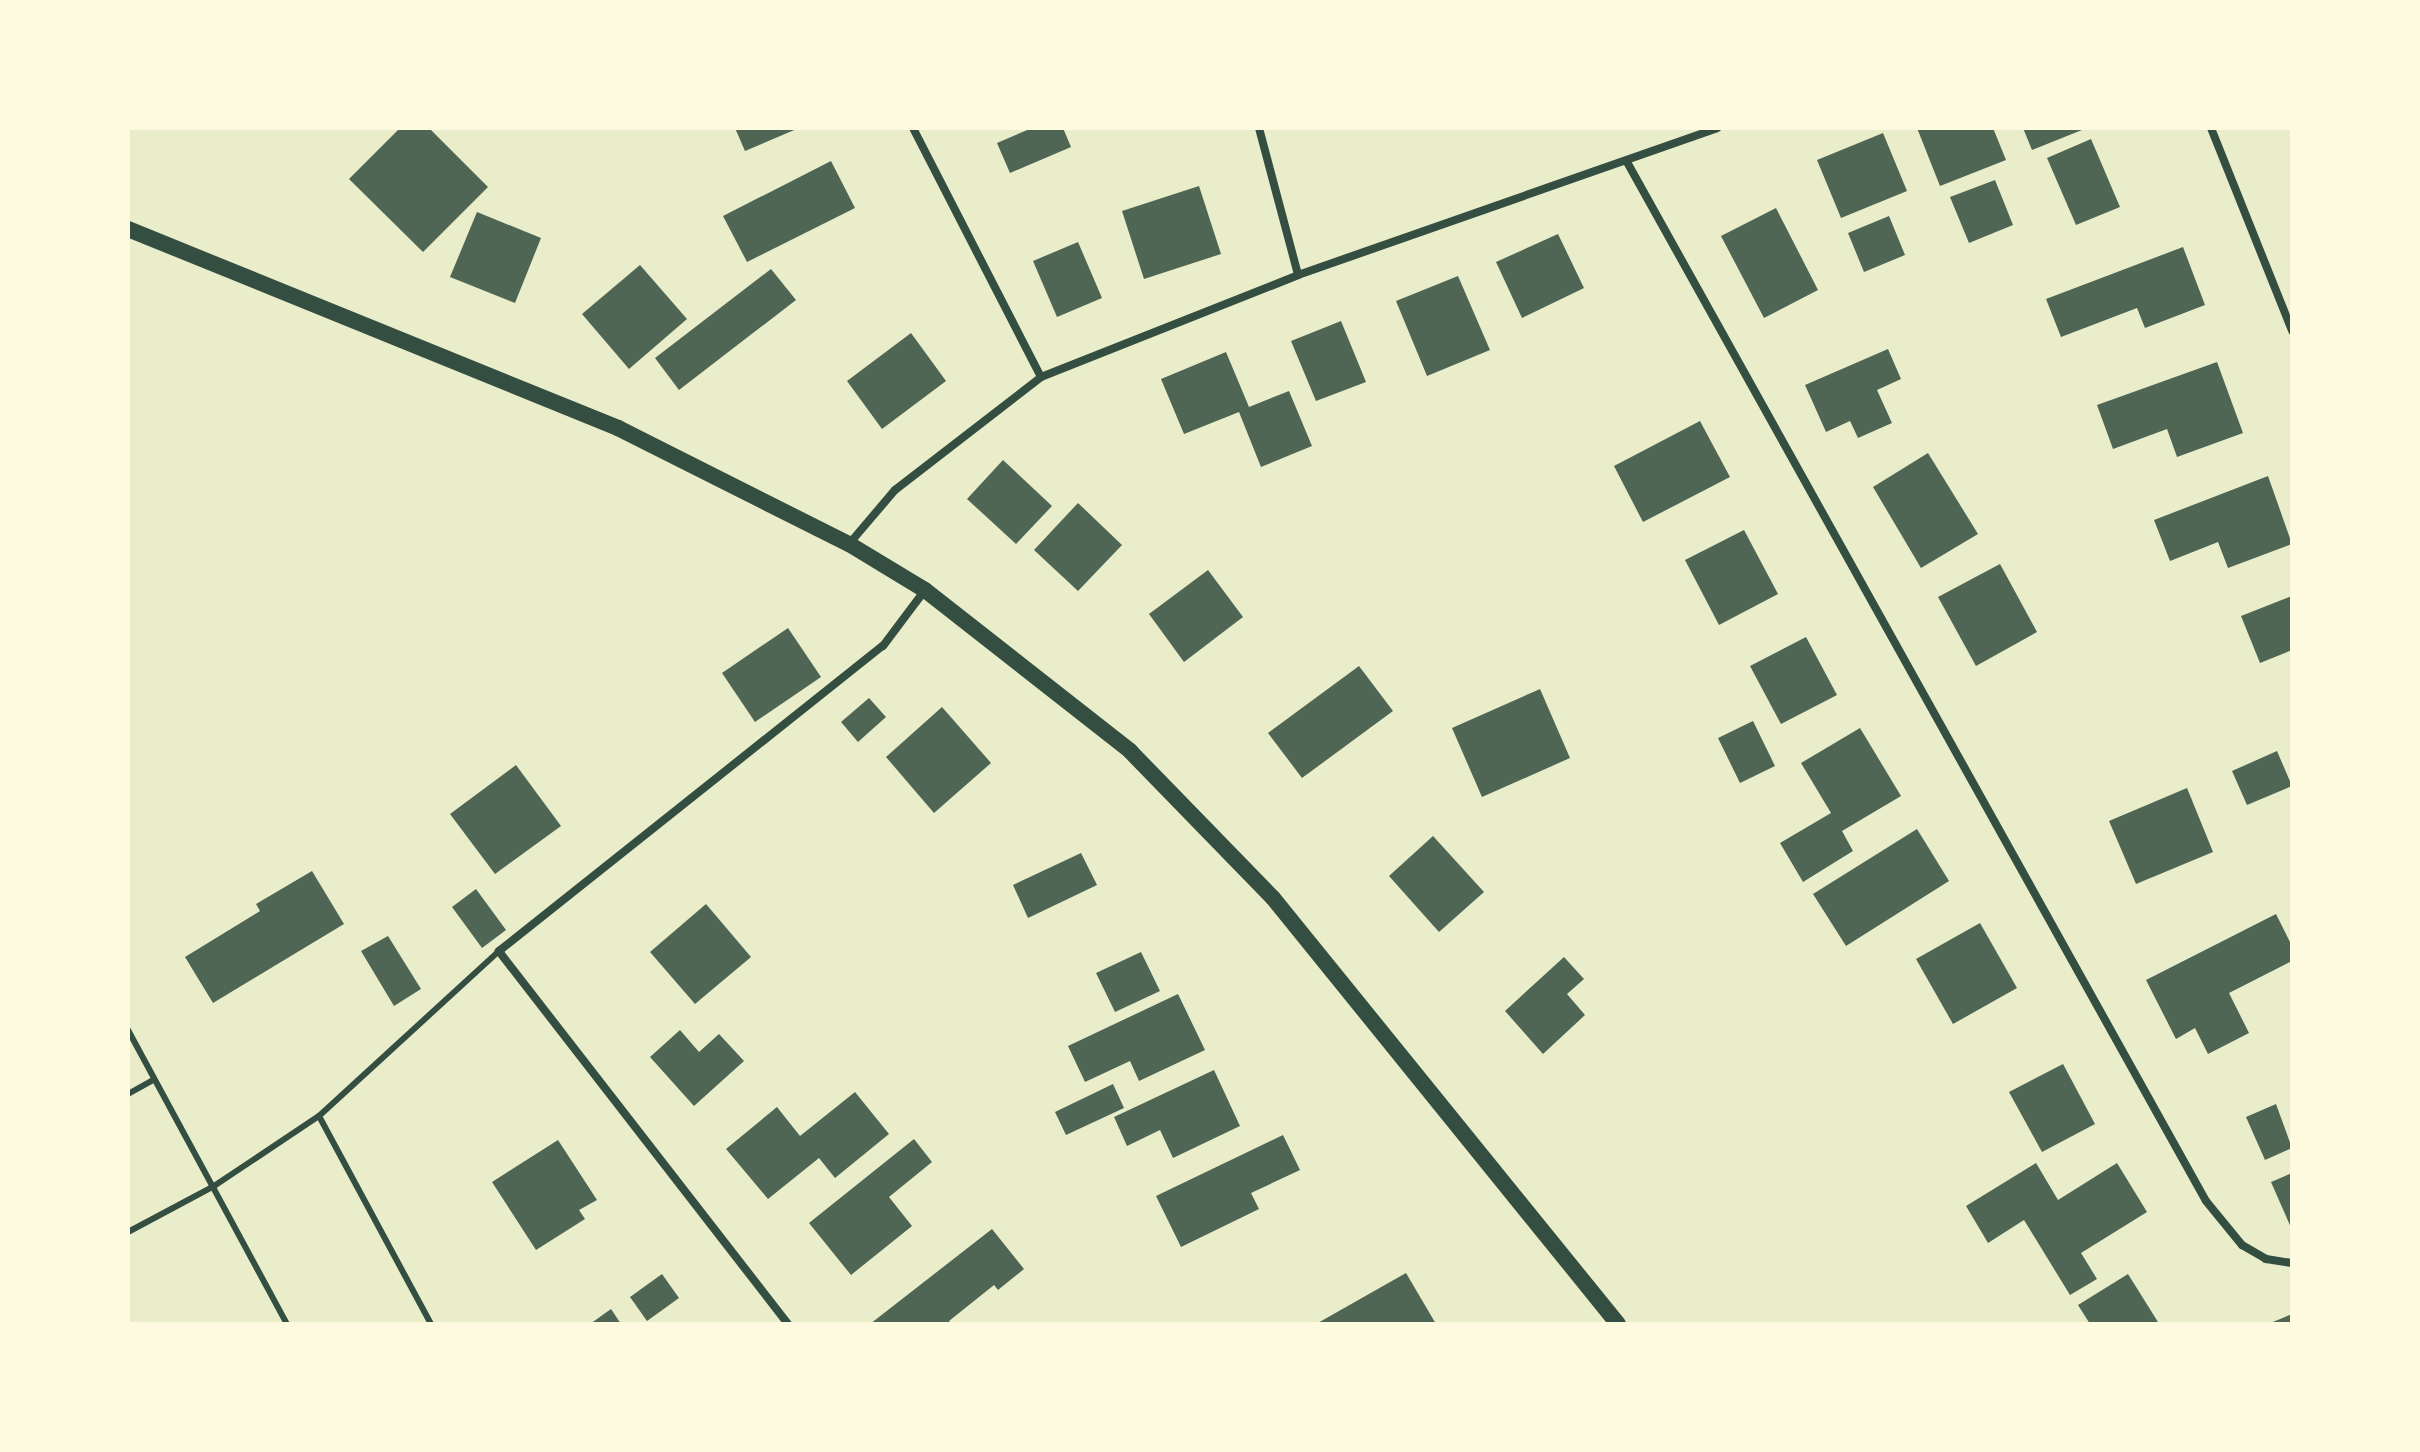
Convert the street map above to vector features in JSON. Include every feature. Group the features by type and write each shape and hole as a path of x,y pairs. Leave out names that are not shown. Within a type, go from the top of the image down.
{"main road":[{"path":"128,229 618,428 849,544 925,590 1130,751 1273,898 1618,1324"}],"street":[{"path":"913,128 1041,377"},
{"path":"1259,128 1298,275"},
{"path":"849,544 895,490 1041,377 1298,275 1717,128"},
{"path":"2211,128 2292,331"},
{"path":"1627,162 2206,1201 2242,1245 2266,1259 2292,1263"},
{"path":"788,1324 499,951 883,646 925,590"}],"lane":[{"path":"128,1232 214,1186 319,1116 499,951"},
{"path":"128,1030 287,1324"},
{"path":"128,1094 153,1080"},
{"path":"319,1116 431,1324"}],"building":[{"path":"400,128 429,128 488,187 423,252 349,179"},
{"path":"735,128 799,128 745,151"},
{"path":"1032,128 1063,128 1071,147 1010,173 997,143"},
{"path":"1917,128 1993,128 2006,160 1940,186"},
{"path":"2023,128 2087,128 2032,150"},
{"path":"1883,133 1907,191 1841,218 1817,160"},
{"path":"2091,139 2120,207 2076,225 2047,158"},
{"path":"831,161 855,208 747,262 723,216"},
{"path":"1995,180 2013,225 1969,243 1950,197"},
{"path":"1199,186 1221,254 1144,279 1122,211"},
{"path":"1776,208 1818,290 1764,318 1721,236"},
{"path":"477,212 541,238 515,303 450,277"},
{"path":"1889,216 1905,255 1864,272 1848,233"},
{"path":"1558,234 1584,288 1522,318 1496,262"},
{"path":"1078,242 1102,298 1057,317 1033,261"},
{"path":"2183,247 2205,305 2145,328 2137,308 2061,337 2046,299"},
{"path":"640,265 687,319 629,369 582,314"},
{"path":"771,269 796,300 679,390 655,358"},
{"path":"1458,276 1490,350 1427,376 1396,301"},
{"path":"1341,321 1366,382 1316,401 1291,341"},
{"path":"911,333 946,381 882,429 847,381"},
{"path":"1888,349 1901,379 1877,390 1892,423 1858,438 1850,421 1826,432 1805,385"},
{"path":"1226,352 1249,407 1289,391 1312,446 1261,467 1239,412 1184,434 1161,379"},
{"path":"2217,362 2243,433 2177,457 2167,429 2113,449 2097,405"},
{"path":"1700,421 1730,477 1643,522 1614,466"},
{"path":"1928,453 1978,534 1921,568 1873,487"},
{"path":"1003,460 1052,506 1016,544 967,499"},
{"path":"2268,476 2292,544 2228,568 2218,542 2170,561 2154,520"},
{"path":"1078,503 1122,545 1078,591 1034,550"},
{"path":"1744,530 1778,594 1719,625 1685,560"},
{"path":"2000,564 2037,632 1976,666 1938,597"},
{"path":"1208,570 1243,617 1184,662 1149,614"},
{"path":"2292,596 2292,650 2260,663 2241,616"},
{"path":"788,628 821,677 755,722 722,673"},
{"path":"1806,637 1837,695 1781,724 1750,666"},
{"path":"1359,666 1393,711 1302,778 1268,733"},
{"path":"1540,689 1570,758 1482,797 1452,728"},
{"path":"869,698 886,717 858,742 841,722"},
{"path":"942,707 991,763 934,813 886,757"},
{"path":"1753,721 1775,766 1740,783 1718,738"},
{"path":"1860,728 1901,796 1842,831 1853,851 1803,882 1780,843 1831,813 1801,763"},
{"path":"2277,751 2292,786 2247,805 2232,771"},
{"path":"516,765 561,826 495,874 450,814"},
{"path":"2187,788 2213,852 2136,884 2109,821"},
{"path":"1917,829 1949,881 1846,946 1813,894"},
{"path":"1433,836 1484,892 1439,932 1389,876"},
{"path":"1081,853 1097,885 1028,918 1013,885"},
{"path":"312,871 344,924 213,1003 185,957 260,911 256,904"},
{"path":"476,889 506,930 482,948 452,907"},
{"path":"706,904 751,957 695,1004 650,952"},
{"path":"2276,914 2292,946 2292,961 2229,993 2249,1033 2208,1054 2195,1028 2176,1039 2146,980"},
{"path":"1980,923 2017,988 1953,1024 1916,959"},
{"path":"388,936 421,989 394,1006 361,951"},
{"path":"1141,952 1160,991 1115,1012 1096,973"},
{"path":"1564,957 1584,979 1567,994 1585,1015 1543,1054 1505,1011"},
{"path":"1178,994 1205,1050 1139,1081 1130,1061 1085,1082 1068,1046"},
{"path":"680,1030 699,1052 719,1034 744,1061 694,1106 650,1057"},
{"path":"2063,1064 2095,1124 2042,1152 2009,1092"},
{"path":"1214,1070 1240,1126 1173,1158 1160,1130 1127,1146 1114,1117"},
{"path":"1113,1084 1124,1108 1066,1135 1055,1112"},
{"path":"855,1092 889,1134 835,1178 819,1158 768,1199 726,1149 777,1107 800,1136"},
{"path":"2276,1104 2292,1148 2265,1160 2246,1117"},
{"path":"1283,1135 1300,1170 1251,1193 1259,1209 1181,1247 1156,1196"},
{"path":"914,1139 932,1162 889,1197 912,1226 851,1275 809,1223"},
{"path":"558,1140 597,1200 579,1210 585,1219 536,1250 492,1182"},
{"path":"2036,1163 2058,1200 2117,1163 2147,1212 2081,1253 2097,1279 2070,1295 2024,1220 1988,1243 1966,1206"},
{"path":"2292,1173 2292,1230 2271,1182"},
{"path":"992,1229 1024,1269 998,1290 994,1285 949,1321 952,1324 870,1324"},
{"path":"1406,1273 1436,1324 1316,1324"},
{"path":"662,1274 679,1298 647,1321 630,1297"},
{"path":"2128,1274 2158,1322 2090,1324 2078,1305"},
{"path":"611,1309 621,1324 590,1324"},
{"path":"2292,1314 2292,1324 2268,1324"}]}
